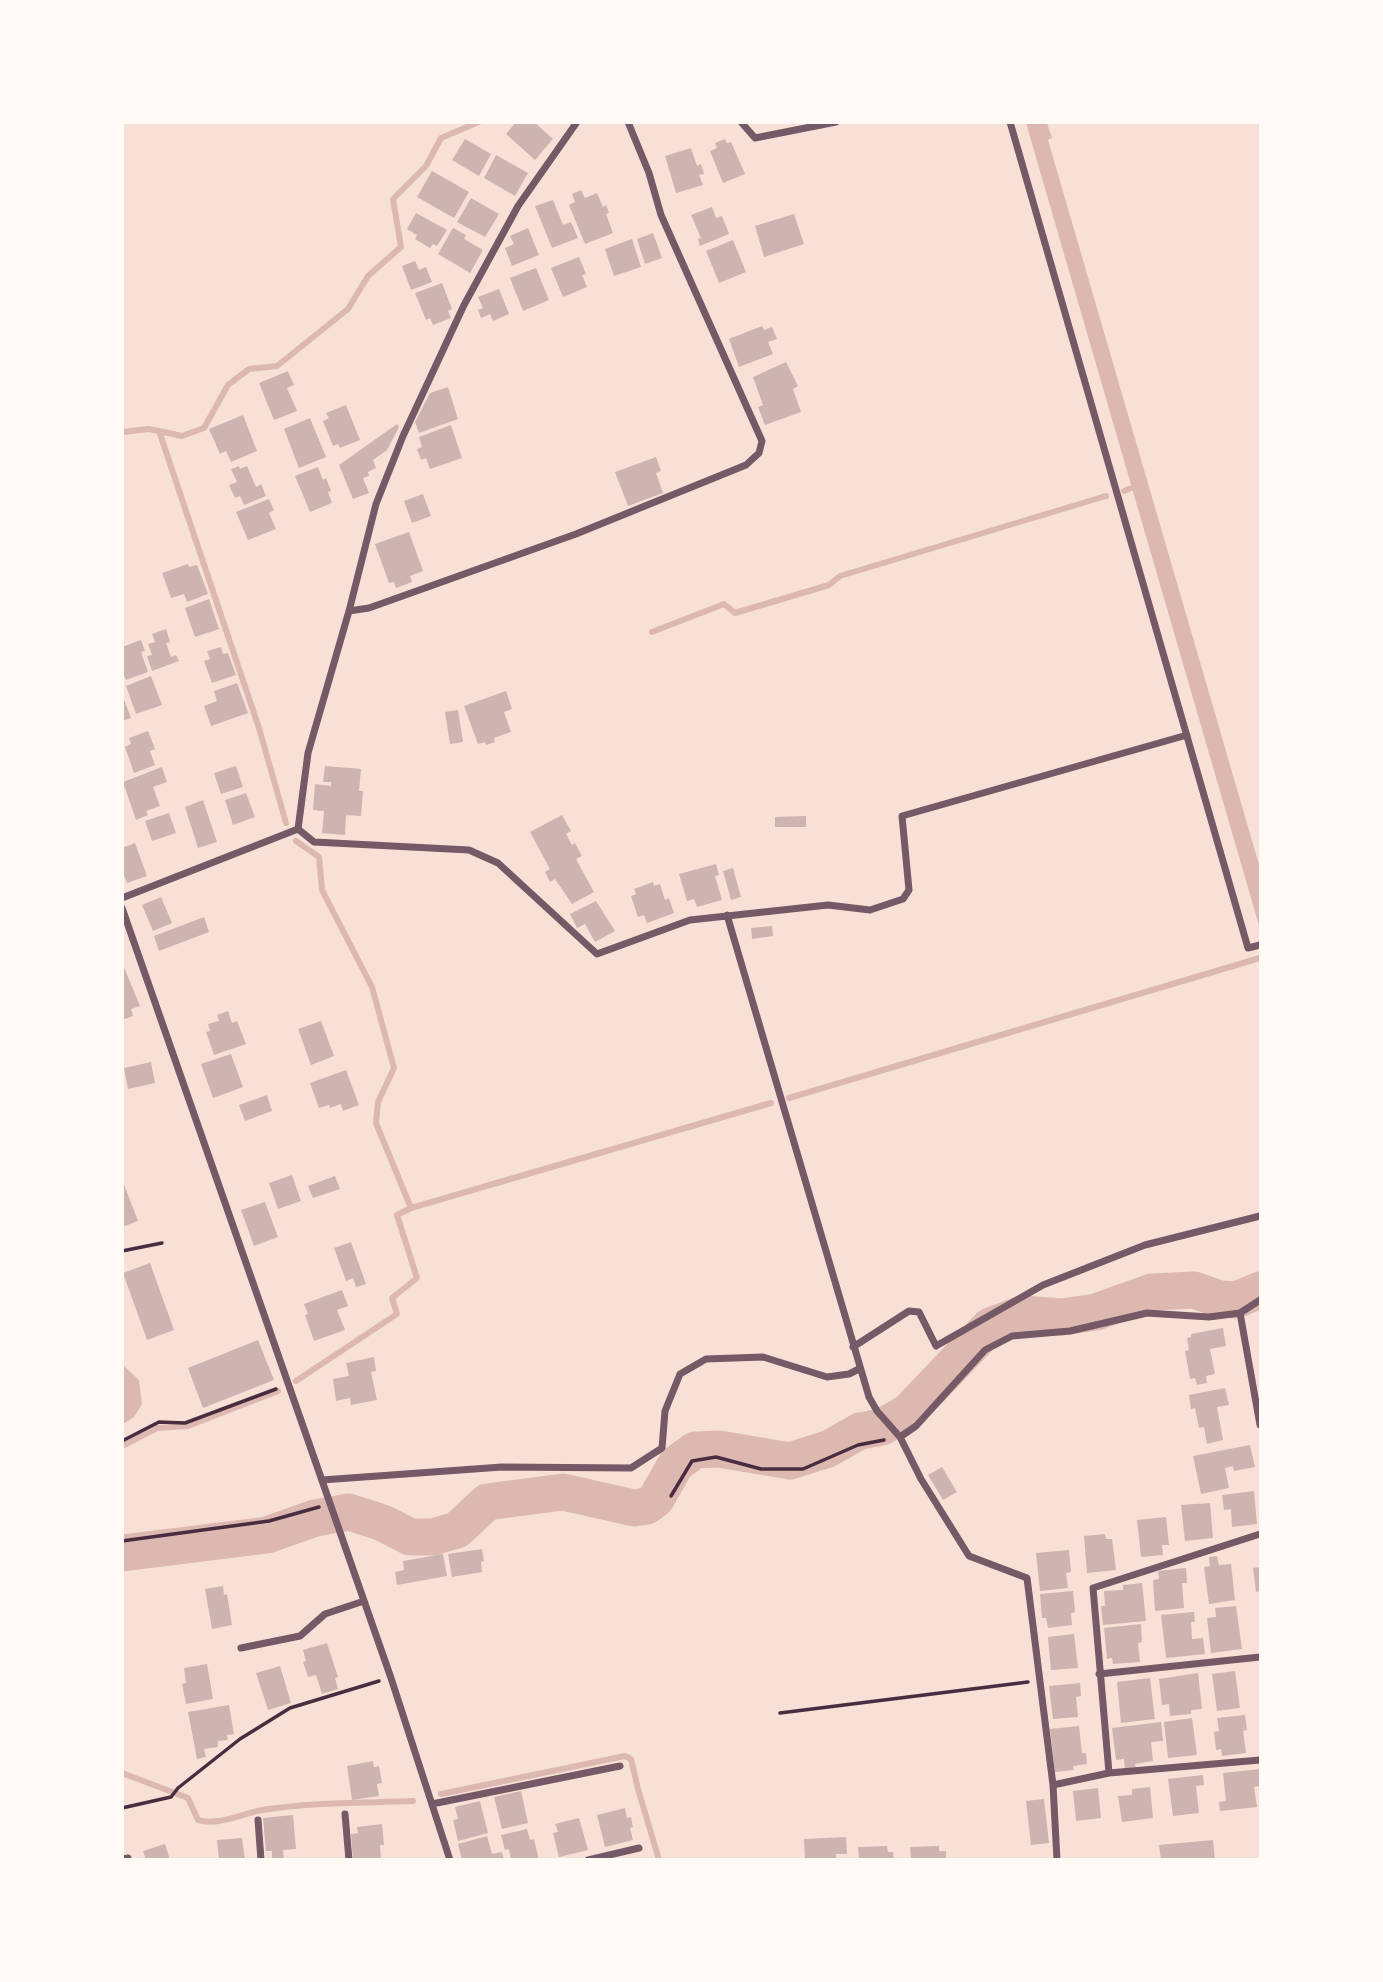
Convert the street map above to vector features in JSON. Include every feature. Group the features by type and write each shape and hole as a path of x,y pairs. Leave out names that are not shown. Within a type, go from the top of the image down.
{"street":[{"path":"298,829 308,753 349,611 376,504 403,436 458,317 518,206 577,122"},
{"path":"349,611 369,608 576,534 746,465 759,453 762,441 661,215 649,173 628,122"},
{"path":"741,122 755,138 836,122"},
{"path":"1010,122 1248,948 1261,945"},
{"path":"298,829 314,842 468,850 498,863 597,954 690,920 828,905 870,910 904,899 909,890 902,816 1187,735"},
{"path":"122,898 298,829"},
{"path":"122,908 391,1678 450,1860"},
{"path":"727,915 869,1397 877,1411 900,1437 921,1479 970,1556 1027,1578 1053,1785 1057,1860"},
{"path":"853,1347 909,1311 919,1312 936,1346 1043,1285 1145,1245 1261,1216"},
{"path":"900,1437 916,1426 985,1350 1012,1336 1070,1331 1147,1314 1209,1317 1240,1314 1261,1300"},
{"path":"1240,1314 1261,1425"},
{"path":"322,1480 502,1466 631,1468 662,1447 665,1411 680,1374 706,1359 764,1357 827,1377 849,1374 859,1369"},
{"path":"1109,1773 1093,1588 1261,1534"},
{"path":"241,1648 300,1636 325,1614 364,1601"},
{"path":"1099,1674 1261,1657"},
{"path":"1053,1785 1109,1773 1261,1760"},
{"path":"432,1804 620,1766"},
{"path":"345,1814 349,1860"},
{"path":"258,1820 261,1860"},
{"path":"588,1860 639,1849"}],"path":[{"path":"122,1251 162,1243"},
{"path":"122,1441 159,1422 186,1423 288,1384"},
{"path":"671,1496 692,1461 716,1457 761,1469 803,1469 858,1445 900,1437"},
{"path":"122,1541 269,1521 319,1508 328,1498"},
{"path":"122,1808 171,1797 178,1788 240,1740 290,1708 391,1678"},
{"path":"780,1713 1040,1681"}],"shaded area":[{"path":"1026,123 1047,123 1052,138 1048,140 1260,868 1260,929"},
{"path":"122,1364 139,1380 142,1404 134,1417 123,1424"}],"building":[{"path":"516,122 534,122 553,139 535,160 506,134"},
{"path":"465,139 491,154 479,176 452,160"},
{"path":"725,139 727,143 731,142 745,174 723,183 710,151 717,148 715,143"},
{"path":"691,148 697,166 701,164 704,174 699,175 703,185 676,193 665,156"},
{"path":"496,155 528,173 515,196 484,178"},
{"path":"432,171 469,192 454,218 417,197"},
{"path":"581,190 585,198 597,193 603,207 606,205 609,213 606,214 613,233 585,244 569,205 575,202 572,194"},
{"path":"471,198 499,214 485,237 457,222"},
{"path":"553,200 563,225 571,222 578,238 552,248 535,206"},
{"path":"712,207 716,218 722,216 729,234 700,246 698,239 701,238 691,215"},
{"path":"416,213 447,230 437,246 433,244 430,248 415,239 417,235 407,229"},
{"path":"794,214 804,244 764,257 755,226"},
{"path":"453,228 466,235 464,239 483,250 470,273 438,254"},
{"path":"528,228 539,255 512,266 505,248 514,244 510,236"},
{"path":"653,233 662,258 645,264 637,239"},
{"path":"632,239 641,267 614,276 605,249"},
{"path":"733,240 746,272 719,283 706,251"},
{"path":"579,257 586,274 582,275 587,287 563,297 551,268"},
{"path":"415,261 419,270 426,267 432,282 411,290 402,266"},
{"path":"536,268 549,300 523,311 510,278"},
{"path":"442,283 452,309 448,311 451,318 433,325 430,318 426,320 415,293"},
{"path":"499,289 509,314 493,321 490,314 481,318 478,310 483,308 478,297"},
{"path":"762,326 764,330 772,327 777,339 768,342 773,354 739,367 729,339"},
{"path":"786,362 798,386 793,389 801,412 765,425 758,407 763,405 753,377"},
{"path":"288,371 294,385 287,388 297,411 274,420 259,383"},
{"path":"448,387 458,419 419,433 415,422 430,393"},
{"path":"346,405 360,440 340,448 338,444 333,446 323,421 329,418 326,413"},
{"path":"243,415 257,451 231,462 226,451 220,454 209,429"},
{"path":"310,418 326,457 299,468 284,429"},
{"path":"397,424 399,427 387,450 373,460 376,468 363,478 369,493 353,499 339,465"},
{"path":"451,425 462,458 430,469 426,458 421,460 417,449 422,447 419,437"},
{"path":"656,457 661,471 656,473 663,493 628,506 615,472"},
{"path":"239,466 240,469 247,466 256,487 261,484 266,496 244,505 240,496 235,498 229,485 237,482 231,469"},
{"path":"318,467 323,480 326,478 332,503 310,512 295,476"},
{"path":"423,494 431,516 412,523 404,501"},
{"path":"269,499 274,510 269,513 276,529 248,540 236,512"},
{"path":"409,532 423,571 410,576 412,582 396,588 394,582 389,583 375,544"},
{"path":"188,564 189,567 197,565 208,594 187,602 184,594 171,598 162,573"},
{"path":"209,599 219,629 195,637 185,608"},
{"path":"166,629 170,642 166,643 171,657 176,655 179,661 152,671 147,656 152,655 148,644 155,642 152,634"},
{"path":"141,640 145,651 141,652 148,672 126,680 122,671 122,647"},
{"path":"221,647 223,654 228,653 236,675 212,683 204,661 210,659 207,651"},
{"path":"151,676 162,705 136,714 126,686"},
{"path":"237,683 248,713 211,726 204,706 217,701 214,691"},
{"path":"506,691 512,709 504,712 511,732 494,738 495,742 478,744 464,706"},
{"path":"122,694 131,718 122,721"},
{"path":"458,710 463,742 450,744 445,712"},
{"path":"148,731 155,749 150,751 155,765 134,773 125,747 131,744 129,738"},
{"path":"236,766 243,787 221,794 214,773"},
{"path":"325,766 361,769 361,816 346,815 345,835 322,833 324,811 313,810 315,784 331,786 331,782 323,782"},
{"path":"162,767 167,782 153,787 160,806 146,811 148,815 136,820 123,782"},
{"path":"246,793 255,817 233,825 225,800"},
{"path":"203,800 217,842 198,848 185,807"},
{"path":"169,813 176,833 152,841 145,821"},
{"path":"562,815 571,831 566,834 582,856 576,859 594,892 572,904 555,879 550,882 545,872 550,869 530,832"},
{"path":"806,816 806,827 775,827 775,817"},
{"path":"135,843 147,876 127,883 122,869 122,848"},
{"path":"716,864 719,875 715,876 722,900 697,907 694,899 687,901 679,874"},
{"path":"733,868 741,897 731,900 723,871"},
{"path":"653,882 654,886 660,884 665,900 669,898 674,913 647,923 644,915 638,917 631,896 636,894 634,889"},
{"path":"161,897 172,923 153,931 142,905"},
{"path":"596,901 615,931 595,942 585,924 577,928 570,914"},
{"path":"204,917 209,932 159,951 154,936"},
{"path":"772,926 773,936 752,939 751,928"},
{"path":"123,965 140,1006 131,1009 133,1016 122,1020"},
{"path":"228,1011 232,1023 237,1021 246,1044 214,1055 206,1032 210,1031 208,1024 219,1021 217,1015"},
{"path":"321,1021 334,1056 311,1065 298,1029"},
{"path":"231,1054 243,1087 213,1098 201,1064"},
{"path":"151,1062 155,1083 128,1089 124,1068"},
{"path":"346,1070 359,1105 343,1111 341,1104 319,1108 310,1083"},
{"path":"267,1095 272,1111 245,1121 239,1105"},
{"path":"292,1175 301,1201 278,1209 269,1183"},
{"path":"335,1176 340,1189 313,1198 308,1186"},
{"path":"122,1179 138,1221 122,1227"},
{"path":"265,1202 278,1237 254,1246 241,1210"},
{"path":"351,1242 366,1284 356,1287 353,1278 346,1281 334,1248"},
{"path":"150,1263 174,1330 147,1340 123,1273"},
{"path":"342,1290 348,1306 337,1310 345,1330 314,1341 304,1304"},
{"path":"1223,1328 1226,1346 1210,1349 1215,1374 1206,1376 1207,1383 1197,1385 1195,1378 1190,1379 1185,1351 1189,1350 1187,1338 1191,1337 1191,1334"},
{"path":"258,1340 274,1380 203,1408 188,1368"},
{"path":"374,1357 376,1371 371,1372 377,1400 351,1405 350,1398 336,1401 333,1379 349,1376 346,1363"},
{"path":"1225,1388 1229,1405 1217,1407 1223,1440 1207,1444 1204,1427 1199,1428 1195,1408 1191,1409 1189,1395"},
{"path":"1250,1445 1255,1467 1234,1471 1233,1466 1225,1468 1229,1488 1201,1494 1193,1456"},
{"path":"942,1467 957,1492 943,1500 928,1475"},
{"path":"1254,1491 1257,1524 1232,1527 1231,1509 1224,1510 1222,1495"},
{"path":"1210,1503 1213,1538 1185,1541 1181,1505"},
{"path":"1166,1517 1169,1545 1162,1545 1163,1555 1141,1557 1137,1520"},
{"path":"1105,1534 1106,1539 1112,1539 1116,1570 1087,1573 1084,1536"},
{"path":"482,1549 482,1572 452,1577 448,1554"},
{"path":"1069,1550 1071,1572 1066,1573 1068,1588 1040,1591 1036,1553"},
{"path":"443,1554 447,1576 397,1585 395,1572 404,1570 403,1561"},
{"path":"1217,1556 1219,1565 1231,1564 1235,1600 1209,1604 1204,1567 1210,1566 1209,1557"},
{"path":"1260,1567 1260,1591 1256,1592 1253,1568"},
{"path":"1186,1568 1187,1583 1182,1583 1184,1608 1155,1611 1153,1580 1159,1579 1158,1571"},
{"path":"1142,1583 1146,1621 1103,1625 1101,1606 1105,1606 1104,1591 1123,1590 1123,1585"},
{"path":"223,1586 232,1625 212,1629 205,1589"},
{"path":"1073,1591 1075,1612 1071,1613 1072,1625 1048,1628 1046,1618 1042,1618 1040,1594"},
{"path":"1236,1606 1242,1649 1211,1653 1207,1618 1216,1617 1215,1608"},
{"path":"1194,1612 1195,1622 1191,1622 1192,1639 1203,1638 1205,1654 1166,1658 1161,1615"},
{"path":"1141,1624 1142,1642 1138,1643 1140,1662 1113,1664 1112,1658 1107,1659 1104,1628"},
{"path":"1074,1634 1078,1668 1051,1670 1048,1637"},
{"path":"327,1643 338,1677 335,1678 338,1689 322,1694 316,1675 308,1677 303,1662 306,1661 303,1650"},
{"path":"207,1664 213,1699 186,1704 182,1684 186,1683 184,1668"},
{"path":"280,1666 291,1703 268,1710 256,1673"},
{"path":"1235,1671 1240,1708 1217,1711 1212,1674"},
{"path":"1198,1673 1202,1709 1191,1710 1191,1714 1170,1716 1169,1704 1162,1705 1159,1679"},
{"path":"1150,1678 1155,1719 1121,1723 1117,1682"},
{"path":"1080,1683 1081,1696 1076,1697 1078,1717 1053,1719 1049,1686"},
{"path":"229,1705 234,1734 227,1735 228,1740 218,1741 218,1747 204,1749 206,1757 197,1759 188,1712"},
{"path":"1245,1715 1247,1730 1243,1731 1246,1753 1222,1756 1221,1749 1216,1750 1214,1732 1219,1731 1217,1718"},
{"path":"1192,1718 1197,1755 1168,1758 1164,1722"},
{"path":"1161,1722 1163,1741 1151,1742 1153,1761 1125,1769 1124,1759 1116,1760 1112,1728"},
{"path":"1079,1726 1082,1753 1086,1753 1087,1764 1073,1766 1074,1770 1055,1772 1050,1729"},
{"path":"373,1761 374,1767 379,1766 382,1783 377,1784 379,1796 352,1800 347,1766"},
{"path":"1260,1769 1260,1786 1254,1787 1257,1807 1220,1811 1219,1802 1226,1801 1223,1773"},
{"path":"1203,1775 1204,1785 1196,1786 1199,1813 1173,1816 1168,1779"},
{"path":"1150,1787 1153,1818 1122,1822 1118,1796 1132,1795 1132,1789"},
{"path":"1098,1788 1101,1818 1076,1821 1073,1791"},
{"path":"521,1791 528,1823 502,1829 494,1797"},
{"path":"1044,1799 1049,1843 1031,1845 1026,1801"},
{"path":"480,1801 488,1833 458,1841 453,1820 458,1819 455,1807"},
{"path":"625,1808 627,1818 631,1817 633,1840 605,1847 597,1815"},
{"path":"293,1815 296,1849 283,1850 284,1859 272,1860 272,1851 266,1851 263,1818"},
{"path":"579,1818 588,1850 559,1857 553,1833 558,1832 555,1824"},
{"path":"382,1824 384,1845 380,1845 381,1860 353,1860 351,1834 358,1833 357,1827"},
{"path":"527,1829 530,1840 534,1839 539,1860 511,1860 509,1849 505,1850 501,1835"},
{"path":"487,1836 492,1854 502,1852 504,1860 462,1860 458,1844"},
{"path":"846,1837 847,1854 836,1854 836,1860 805,1860 804,1839"},
{"path":"242,1838 245,1860 219,1860 217,1840"},
{"path":"1213,1840 1215,1860 1161,1860 1159,1845"},
{"path":"165,1844 170,1860 146,1860 143,1851"},
{"path":"887,1846 888,1852 893,1852 894,1860 859,1860 858,1847"},
{"path":"939,1846 939,1851 946,1851 946,1860 911,1860 910,1847"}],"waterway":[{"path":"122,432 149,429 182,436 204,428 228,385 249,369 277,366 348,309 368,276 401,247 393,199 426,166 441,138 479,122"},
{"path":"159,431 259,728 286,823"},
{"path":"1124,491 1139,485"},
{"path":"652,632 724,604 735,613 829,585 840,576 1106,496"},
{"path":"296,841 319,857 322,890 372,987 394,1068 378,1102 376,1123 411,1208 397,1215 417,1278 392,1298 397,1314 296,1381"},
{"path":"789,1098 1260,958"},
{"path":"411,1208 771,1103"},
{"path":"122,1553 267,1535 315,1518 349,1512 383,1523 410,1537 433,1537 457,1530 487,1502 563,1492 634,1508 647,1506 656,1499 676,1464 695,1450 719,1449 790,1461 828,1449 860,1431 882,1427 908,1412 990,1326 1022,1314 1062,1317 1096,1312 1152,1292 1194,1290 1220,1299 1236,1300 1260,1290"},
{"path":"122,1446 157,1428 188,1426 278,1391"},
{"path":"441,1794 625,1756 631,1759 659,1860"},
{"path":"122,1773 188,1798 198,1820 214,1822 262,1810 299,1806 413,1801"}]}
